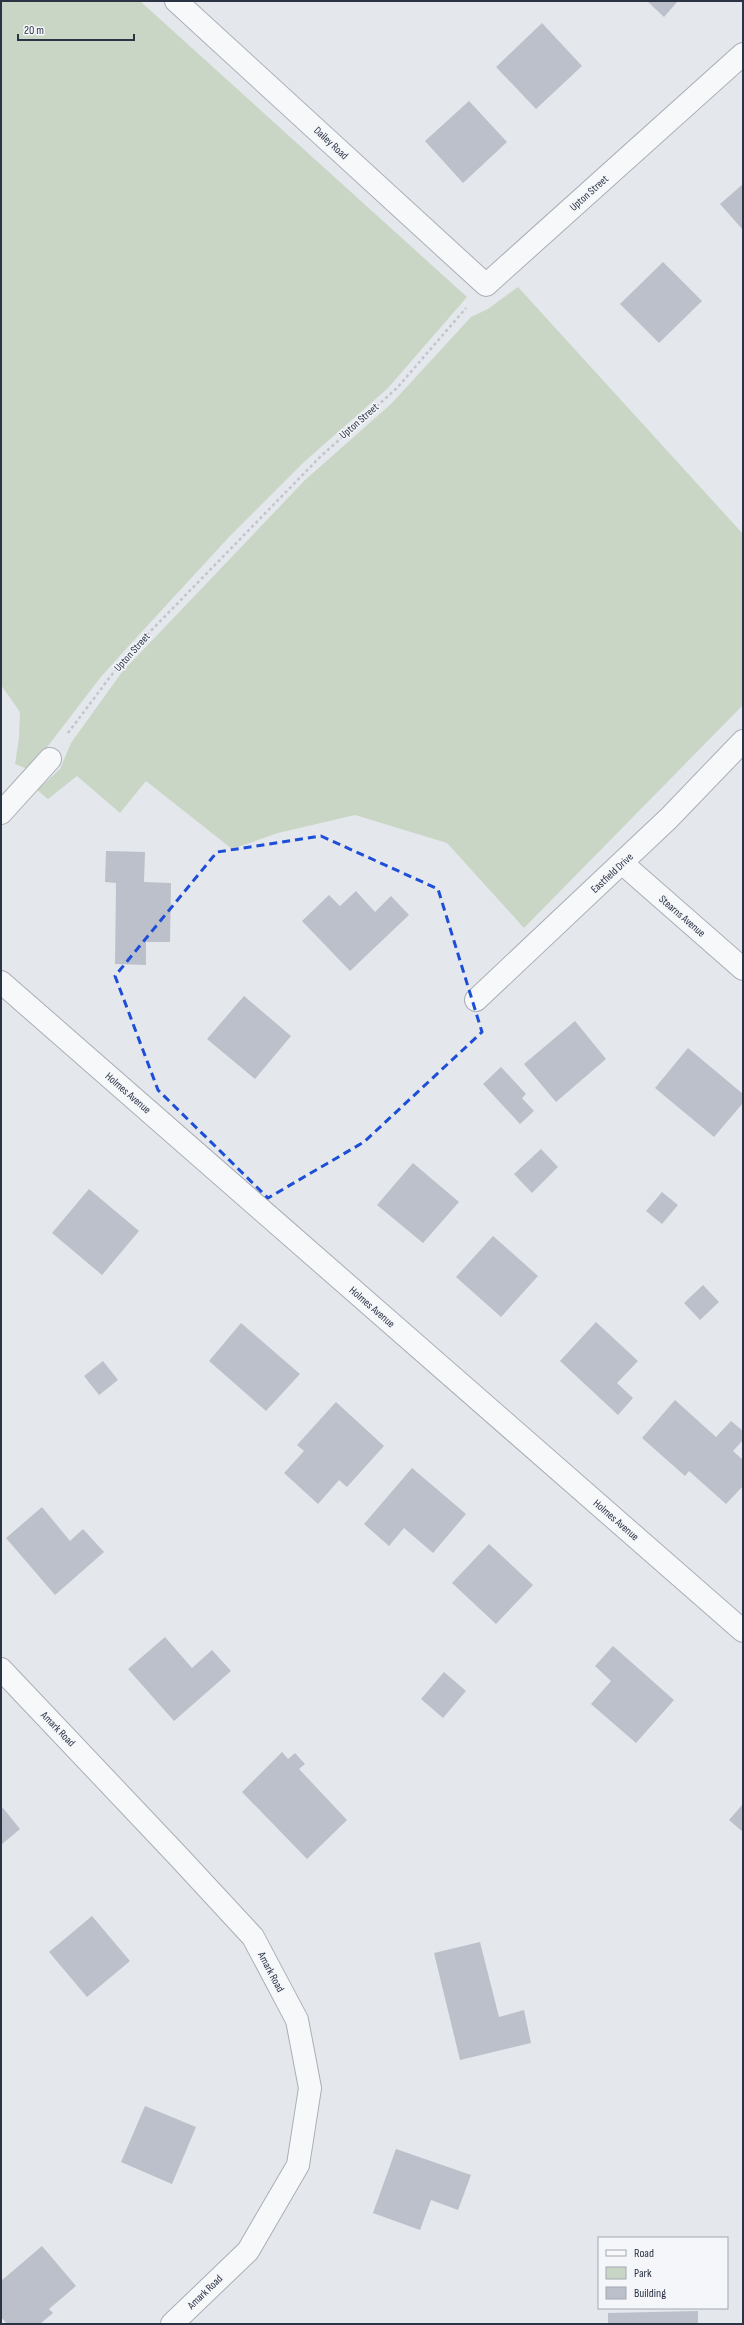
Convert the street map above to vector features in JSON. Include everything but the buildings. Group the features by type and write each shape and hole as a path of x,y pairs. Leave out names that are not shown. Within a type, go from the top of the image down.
{"street":[{"name":"Dailey Road","path":"176,1 486,285"},
{"name":"Upton Street","path":"486,285 743,54"},
{"name":"Eastfield Drive","path":"476,1000 669,818 743,741"},
{"path":"1,813 50,759"},
{"name":"Stearns Avenue","path":"622,863 743,969"},
{"name":"Holmes Avenue","path":"1,982 743,1631"},
{"name":"Amark Road","path":"1,1669 253,1937 297,2020 310,2088 298,2165 248,2251 172,2324"}],"path":[{"name":"Upton Street","path":"50,759 110,676 137,645 320,457 397,388 486,285"}],"highlighted area":[{"path":"321,836 438,889 482,1032 364,1142 268,1198 158,1090 115,976 217,852"}],"green space":[{"path":"1,1 140,1 467,297 388,388 304,462 229,537 100,678 48,746 27,769 15,764 19,738 20,712 1,685"},
{"path":"518,287 743,534 743,705 524,928 447,843 355,815 278,833 232,849 146,781 120,813 77,776 48,799 37,790 60,769 71,743 122,672 305,480 391,404 471,317 488,309"}]}
